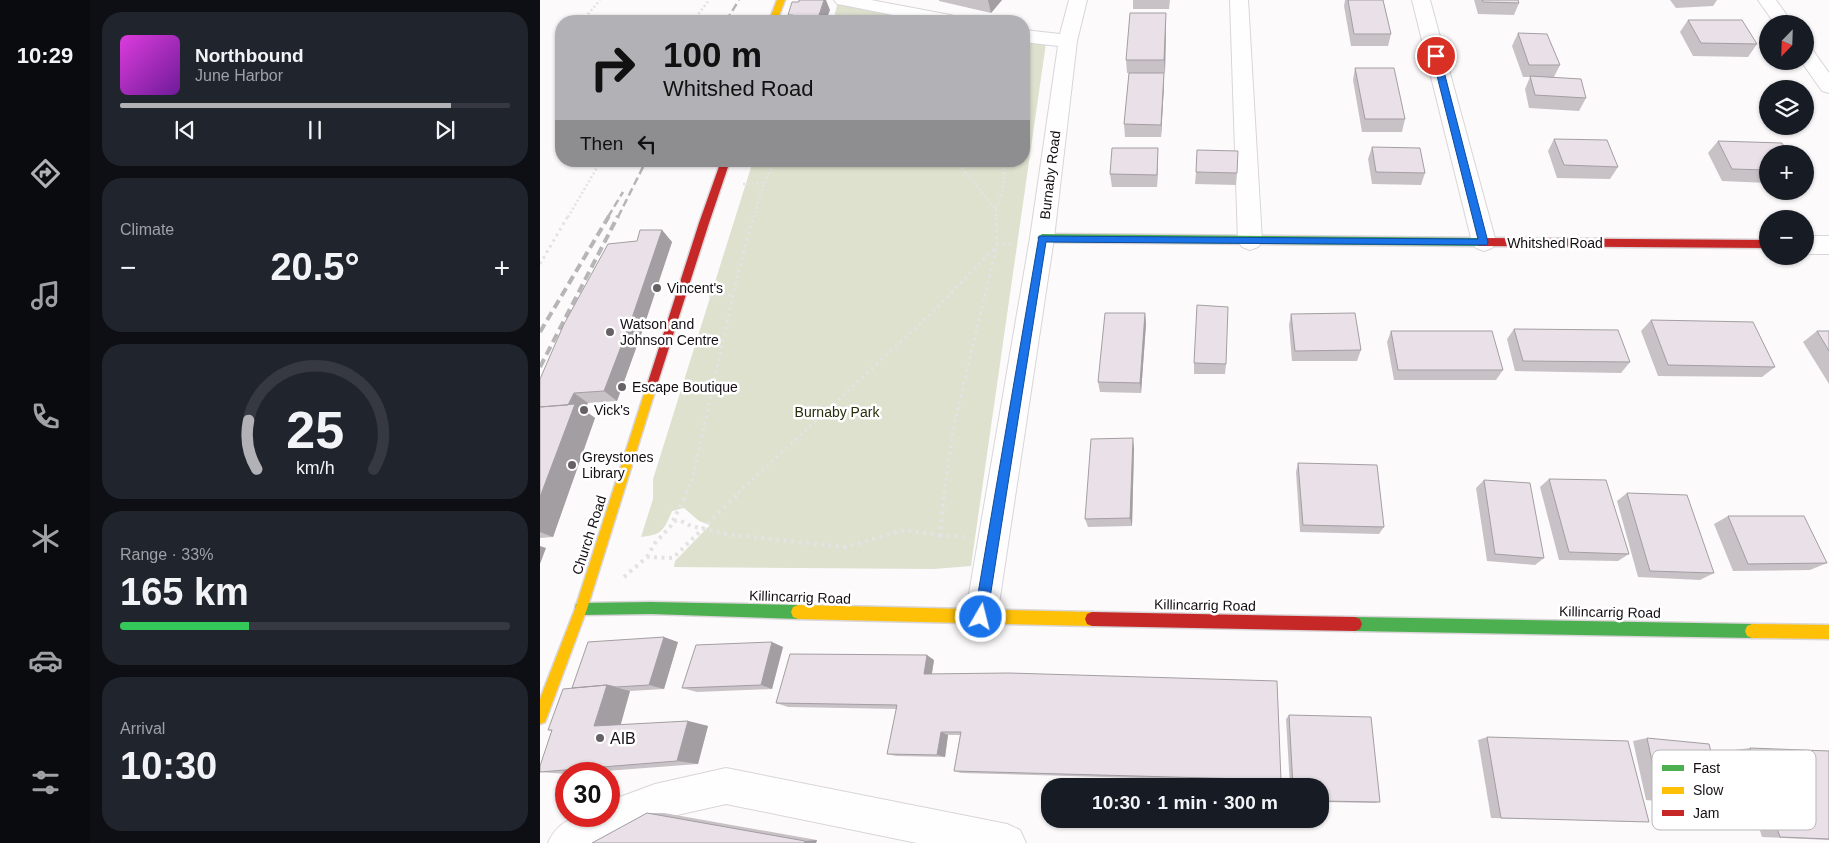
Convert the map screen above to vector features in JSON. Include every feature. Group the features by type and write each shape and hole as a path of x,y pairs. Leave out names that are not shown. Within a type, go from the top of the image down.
{"street":[{"path":"775,15 781,0"},
{"path":"843,0 919,15"},
{"name":"Burnaby Road","path":"981,617 1042,238 1068,41 1078,0"},
{"path":"1239,0 1250,241"},
{"path":"1421,0 1484,242"},
{"path":"1767,0 1778,15"},
{"path":"1030,37 1068,41"},
{"path":"1814,66 1829,87"},
{"name":"Church Road","path":"540,717 581,609 704,223 724,167"},
{"name":"Whitshed Road","path":"1042,238 1759,244"},
{"path":"1814,244 1829,245"},
{"name":"Killincarrig Road","path":"581,609 652,608 981,617 1829,632"},
{"path":"567,843 608,819 655,802 726,786 1007,843"}],"path":[{"path":"587,15 600,0"},
{"path":"698,15 709,0"},
{"path":"540,264 597,167"},
{"path":"621,580 647,557 655,542 674,521 692,481 739,268 761,192 771,167"},
{"path":"961,167 996,209"},
{"path":"674,521 679,520 701,529 732,535 846,547 904,530 940,535 946,472 954,425 997,245 996,209 1006,183 1004,167"},
{"path":"647,557 673,558 701,529 936,309 997,245 1042,238"}],"green space":[{"path":"838,2 904,15 835,15"},
{"name":"Burnaby Park","path":"1030,40 1046,43 1030,155"},
{"name":"Burnaby Park","path":"751,167 1028,167 971,566 934,569 674,567 675,561 710,525 699,521 684,508 672,511 667,523 658,533 641,537 653,499 653,479"}],"building":[{"path":"799,0 824,0 819,15 788,15 792,2 799,2"},
{"path":"1348,0 1383,0 1391,34 1354,34"},
{"path":"1482,0 1518,0 1519,3 1483,2"},
{"path":"1130,13 1166,13 1164,60 1126,60"},
{"path":"1688,20 1742,20 1757,44 1701,43"},
{"path":"1518,33 1547,34 1560,65 1529,65"},
{"path":"1355,68 1394,68 1405,119 1365,119"},
{"path":"1129,73 1164,73 1161,125 1124,124"},
{"path":"1530,76 1581,79 1586,98 1535,95"},
{"path":"1554,139 1607,140 1618,167 1564,165"},
{"path":"1718,141 1782,143 1783,145 1759,145 1759,170 1732,169"},
{"path":"1372,147 1420,148 1425,173 1376,172"},
{"path":"1112,148 1158,148 1157,175 1110,174"},
{"path":"1197,150 1238,151 1237,173 1196,172"},
{"name":"Watson and Johnson Centre","path":"640,230 662,230 632,318 604,391 574,393 568,405 540,407 540,379 564,324 608,244 637,241"},
{"path":"1197,305 1228,307 1226,364 1194,363"},
{"path":"1105,313 1145,313 1140,383 1098,382"},
{"path":"1355,313 1361,350 1295,351 1291,314"},
{"path":"1651,320 1753,322 1775,367 1668,365"},
{"path":"1514,329 1618,330 1630,362 1523,361"},
{"path":"1391,331 1492,331 1503,370 1398,370"},
{"path":"1817,331 1829,331 1829,351"},
{"path":"575,404 540,497 540,407"},
{"path":"1133,438 1130,518 1085,519 1091,439"},
{"path":"1298,463 1377,465 1384,527 1303,525"},
{"path":"1549,479 1606,480 1629,554 1569,552"},
{"path":"1484,480 1530,483 1544,558 1495,554"},
{"path":"1627,493 1687,495 1714,573 1650,571"},
{"path":"1728,516 1804,516 1827,563 1748,564"},
{"path":"664,637 649,685 616,687 607,685 572,688 588,642"},
{"path":"772,642 761,685 682,688 696,645"},
{"path":"790,654 927,655 924,674 1009,673 1277,681 1281,778 1208,778 954,771 961,732 941,732 937,755 887,754 897,705 776,703"},
{"path":"607,685 594,726 688,721 677,761 620,766 620,762 555,762 555,771 540,772 540,766 552,730 548,730 563,689"},
{"path":"1289,715 1371,717 1380,802 1329,801 1329,778 1293,778"},
{"path":"1487,737 1628,741 1649,822 1501,818"},
{"path":"1647,738 1709,744 1711,750 1652,750 1652,761"},
{"path":"1750,748 1803,750 1751,750"},
{"path":"1816,751 1829,751 1829,839 1780,837 1778,830 1816,830"},
{"path":"647,813 805,841 804,843 592,843"}],"railway":[{"path":"730,15 739,0"},
{"path":"618,217 643,167"},
{"path":"608,217 623,192"},
{"path":"540,332 609,216"},
{"path":"540,367 618,216"}],"traffic: fast":[{"path":"1042,238 1479,242"},
{"path":"581,609 651,608 798,612"},
{"path":"1355,624 1752,631"}],"traffic: slow":[{"path":"775,15 781,0"},
{"path":"540,717 581,609 652,385"},
{"path":"798,612 1092,619"},
{"path":"1752,631 1829,632"}],"traffic: jam":[{"path":"652,385 724,167"},
{"path":"1479,242 1759,244"},
{"path":"1092,619 1355,624"}],"place":[{"name":"Vincent's","path":"657,288"},
{"name":"Watson and Johnson Centre","path":"610,332"},
{"name":"Escape Boutique","path":"622,387"},
{"name":"Vick's","path":"584,410"},
{"name":"Greystones Library","path":"572,465"},
{"name":"AIB","path":"600,738"}],"route":[{"path":"981,617 1042,238 1484,242 1436,56"}]}
